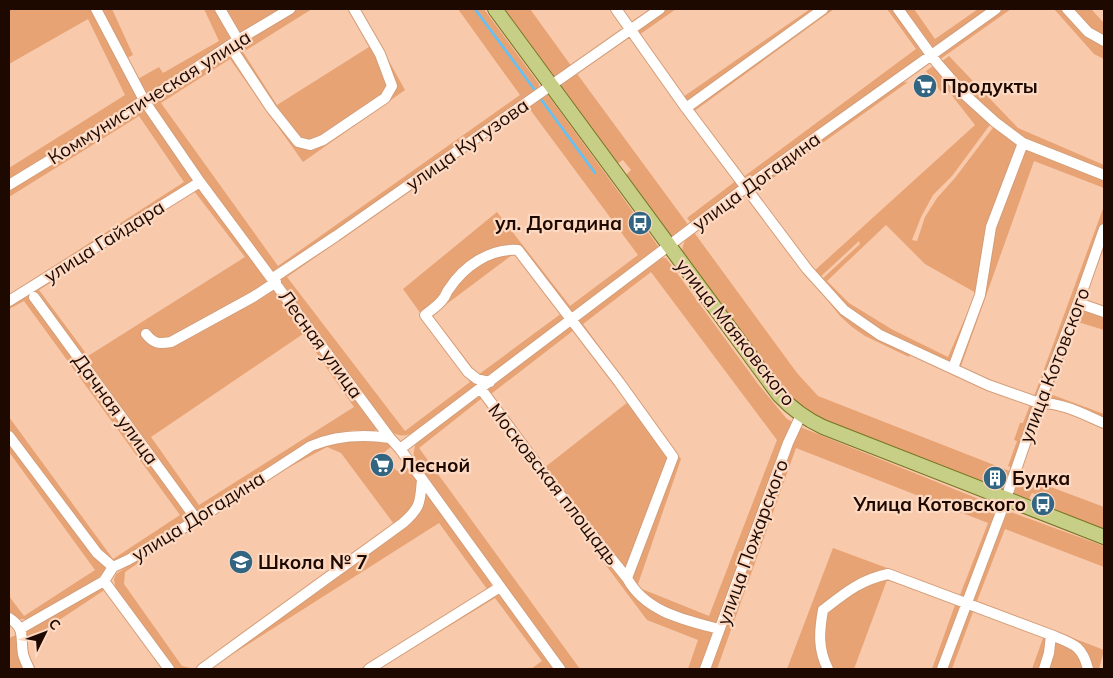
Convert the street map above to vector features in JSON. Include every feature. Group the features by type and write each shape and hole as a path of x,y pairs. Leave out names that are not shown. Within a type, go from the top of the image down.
{"main road":[{"name":"улица Маяковского","path":"495,9 779,395 802,415 823,427 1104,537"}],"street":[{"name":"Лесная улица","path":"96,9 145,102 200,182 400,449 558,668"},
{"path":"220,9 234,43 271,108 298,142 310,146 323,140 385,98 392,86 380,54 354,9"},
{"name":"Коммунистическая улица","path":"9,185 122,116 138,104 145,102 234,43 290,9"},
{"path":"616,9 686,108 807,269 844,310 880,335 988,385 1040,403 1060,406 1104,423"},
{"name":"улица Кутузова","path":"146,334 152,341 160,344 171,342 253,298 274,280 660,9"},
{"path":"686,108 823,9"},
{"path":"898,9 931,56 963,93 995,122 1023,143 1104,176"},
{"name":"улица Догадина","path":"400,449 746,188 996,9"},
{"path":"1067,9 1088,32 1104,41"},
{"path":"953,368 980,295 992,227 1023,143"},
{"name":"улица Гайдара","path":"9,301 200,182"},
{"name":"улица Котовского","path":"942,669 1104,229"},
{"path":"485,385 468,372 425,315 443,300 449,288 470,266 492,253 506,249 518,250 572,319"},
{"name":"Дачная улица","path":"34,297 197,520"},
{"path":"1078,303 1104,312"},
{"name":"Московская площадь","path":"572,319 673,457 627,578"},
{"name":"Московская площадь","path":"485,385 553,486 627,578 632,588 646,602 679,618 719,629"},
{"name":"улица Пожарского","path":"705,669 788,443 802,415"},
{"path":"9,436 96,553 113,567"},
{"name":"улица Догадина","path":"20,629 104,581 113,567 197,520 311,446 329,439 351,436 390,438"},
{"path":"202,669 403,523 417,510 422,479"},
{"path":"828,669 823,658 819,634 823,610 846,591 870,578 888,574 1077,645 1085,655 1088,669"},
{"path":"104,581 169,669"},
{"path":"370,669 500,587"},
{"path":"9,618 16,622 20,629 23,639 23,653 28,669"},
{"path":"1044,669 1049,653 1051,635"}],"shaded area":[{"path":"9,9 93,9 137,96 136,100 121,112 9,182 9,168 125,95 88,19 9,64"},
{"path":"101,9 112,9 133,55 125,59"},
{"path":"204,9 281,9 239,33 228,43 149,94 145,92 136,80 159,67 163,73 219,41"},
{"path":"298,9 312,9 243,52 277,105 369,47 348,9 360,9 405,90 303,162 230,59 161,103 278,266 520,95 458,9 484,9 539,84 538,92 278,271 272,272 154,109 154,100 241,42"},
{"path":"500,9 530,9 572,67 552,79"},
{"path":"664,9 676,9 639,35 683,97 810,9 820,9 686,106 632,30"},
{"path":"826,9 834,9 693,112 742,178 916,49 887,9 896,9 926,51 925,55 745,184 688,109"},
{"path":"901,9 914,9 935,39 978,9 990,9 934,49 928,48"},
{"path":"1003,9 1011,9 939,60 938,55"},
{"path":"1054,9 1064,9 1104,44 1104,59 1094,54"},
{"path":"1070,9 1091,9 1104,23 1104,38 1091,31"},
{"path":"949,56 1018,128 1104,165 1104,174 1024,140 964,90 941,62"},
{"path":"936,64 961,94 992,122 952,176 933,195 921,217 912,240 917,241 925,217 937,198 955,178 995,125 1020,143 990,227 978,294 952,365 882,333 845,309 820,281 860,244 859,241 818,279 753,195 813,272 975,125 946,88 941,92 926,71","holes":["886,225 925,264 976,293 948,357 893,330 849,303 827,281"]},
{"path":"575,71 689,226 676,236 668,237 627,181 627,174 631,170 623,160 618,163 611,160 558,87"},
{"path":"908,82 752,193 749,190 897,83"},
{"path":"548,95 658,246 656,253 416,432 403,435 394,434 279,279 540,96","holes":["529,108 638,255 570,306 497,212 403,289 470,382 405,431 287,277","516,252 562,313 478,375 432,315"]},
{"path":"142,106 193,178 191,183 9,298 9,295 184,182 139,116 9,197 9,189"},
{"path":"1024,146 1104,178 1104,188 1034,161 960,369 955,367 981,296 993,228"},
{"path":"737,180 742,187 692,224 687,218"},
{"path":"198,188 203,190 270,281 160,347 274,288 377,428 374,432 355,430 342,432 309,442 202,511 197,511 33,291","holes":["194,191 245,257 88,356 39,290","303,334 354,407 199,505 151,437"]},
{"path":"1104,206 1104,223 1038,401 1033,399"},
{"path":"693,231 797,373 818,396 1012,472 1007,488 1001,493 829,425 793,403 682,255 684,242"},
{"path":"660,258 666,258 758,384 786,418 795,424 718,625 679,616 647,600 630,578 676,457 576,320","holes":["651,272 777,440 709,616 637,587 681,459 583,324"]},
{"path":"803,269 843,312 1036,404 1013,468 1008,466 1017,441 1014,440 1031,402 910,354 909,357 865,336 840,316"},
{"path":"26,293 189,515 185,520 127,557 112,561 99,551 9,431 9,417 113,559 180,515 24,301 9,309 9,304"},
{"path":"1079,306 1104,315 1104,330 1078,322 1050,394 1104,414 1104,420 1043,400"},
{"path":"572,323 618,383 670,458 626,574 555,486 486,390","holes":["574,330 628,402 544,468 491,394"]},
{"path":"482,393 644,604 716,630 701,669 688,669 698,640 647,620 481,399 419,448 580,669 565,669 413,458 415,445 421,438"},
{"path":"798,426 1001,508 965,600 889,572 821,610 826,669 787,669 833,548 960,595 988,523 796,448 717,669 707,669"},
{"path":"360,439 390,443 392,446 372,462 382,476 393,467 397,471 406,464 417,479 419,485 413,507 394,524 341,453 327,447 284,470 282,468 304,454 327,444"},
{"path":"9,441 106,568 103,573 84,588 28,619 17,619 9,614 9,596 24,616 95,570 9,452"},
{"path":"1016,474 1104,507 1104,532 1054,513 1043,504 1045,498 1032,493 1029,499 1013,493"},
{"path":"425,491 490,580 491,586 489,591 366,669 360,669 487,589 439,523 209,669 406,526"},
{"path":"1005,510 1104,546 1104,567 1005,529 977,601 1104,650 1099,669 1091,669 1087,654 970,604"},
{"path":"151,551 155,552 125,572 124,584 182,666 194,669 176,669 167,661 116,591 114,579 116,574"},
{"path":"888,576 964,606 940,669 932,669 955,605 887,580 854,669 831,669 825,657 824,612 847,593"},
{"path":"103,586 106,589 29,640 26,634 29,629"},
{"path":"495,594 500,595 553,669 531,669 542,661 495,598 379,669 374,669"},
{"path":"968,607 1050,636 1042,669 1032,669 1044,635 973,612 952,669 945,669"},
{"path":"16,635 25,669 9,669 9,638"},
{"path":"1053,638 1076,647 1087,669 1046,669"}],"waterway":[{"path":"475,9 537,93"},
{"path":"540,98 595,173"}],"place":[{"name":"Продукты","path":"925,86"},
{"name":"ул. Догадина","path":"640,223"},
{"name":"Лесной","path":"382,465"},
{"name":"Будка","path":"995,478"},
{"name":"Улица Котовского","path":"1043,504"},
{"name":"Школа № 7","path":"241,562"}]}
